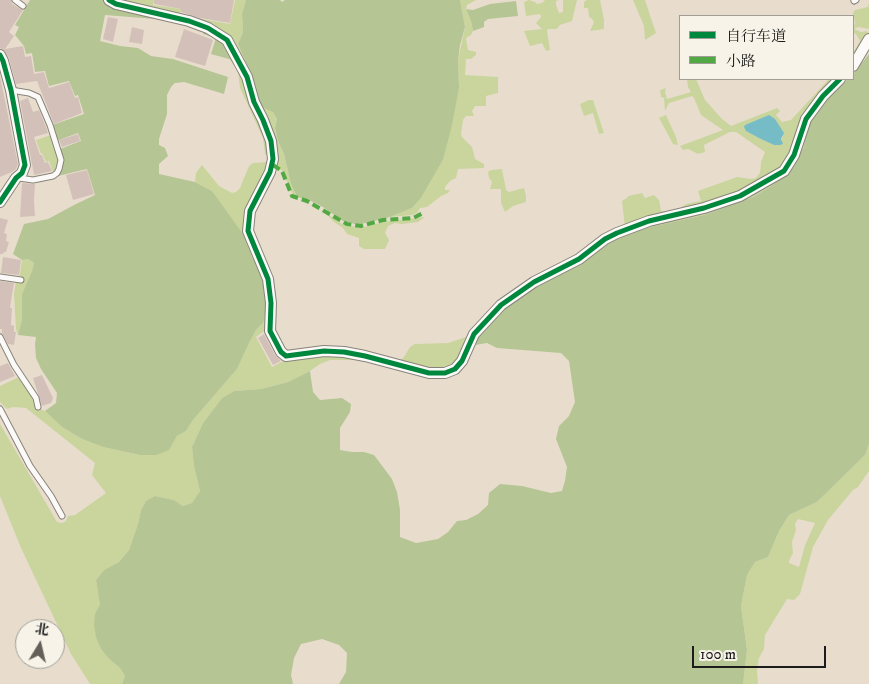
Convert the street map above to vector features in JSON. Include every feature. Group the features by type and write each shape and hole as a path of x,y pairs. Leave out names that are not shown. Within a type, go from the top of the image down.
{"street":[{"path":"110,0 116,4 189,21 208,28 227,40 247,77 254,102 271,141 273,159 270,172 250,211 248,231 268,279 271,303 270,331 281,352 286,356 324,351 344,352 429,372 444,373 455,369 462,361 474,334 501,305 534,282 579,260 611,236 649,221 704,208 740,196 784,171 794,155 806,119 823,96 839,80"},
{"path":"854,64 869,38"},
{"path":"0,55 11,90 25,165 22,173 16,178 0,202"}],"lane":[{"path":"15,0 23,6"},
{"path":"11,90 29,93 38,97 50,125 61,164 57,173 46,178 33,180 16,178"},
{"path":"0,277 21,280"},
{"path":"0,338 14,365 36,398 38,407"},
{"path":"0,409 30,466 51,496 62,516"}],"green space":[{"path":"30,0 107,0 168,20 105,15 100,41 138,48 151,56 173,59 228,77 224,94 184,82 175,83 171,87 167,95 167,114 159,139 159,145 165,148 168,156 159,164 159,174 195,182 212,191 243,234 252,257 261,271 266,309 263,323 256,330 237,369 193,420 186,431 177,436 169,450 156,455 140,455 103,447 82,439 62,427 45,411 56,403 57,393 36,358 36,337 18,335 22,320 22,294 34,263 28,259 22,260 13,254 24,224 48,219 95,195 87,169 58,176 63,164 60,149 81,141 78,133 56,141 52,125 84,114 78,95 75,96 69,81 49,86 45,71 35,72 32,53 26,54 24,46 15,35 19,27 15,25"},
{"path":"112,0 154,0 153,5 181,9 180,15 230,24 235,0 246,0 242,14 243,32 238,44 255,84 257,97 273,112 277,119 275,128 278,141 284,154 291,184 297,197 293,195 282,171 275,164 265,119 220,33"},
{"path":"246,0 280,0 282,2 285,0 460,0 465,27 460,45 458,61 459,88 452,125 443,160 421,198 412,208 390,217 355,224 343,221 323,207 307,199 297,197 291,184 284,154 278,141 275,128 277,119 273,112 262,107 257,97 255,84 238,44 243,32 242,14"},
{"path":"460,0 476,0 467,5 466,9 473,31 466,38 468,50 476,52 476,55 471,59 466,59 465,75 498,77 498,93 486,96 486,106 475,106 472,111 474,116 466,116 463,120 462,137 472,147 475,159 484,164 484,168 458,169 456,178 445,187 445,190 450,190 448,193 427,207 420,208 417,213 390,217 412,208 421,198 443,160 459,88 458,61 465,27"},
{"path":"529,0 537,4 545,0 559,0 556,1 556,5 559,13 563,12 563,0 577,0 572,21 560,25 557,29 548,29 550,50 546,51 542,43 530,46 524,31 542,29 536,23 541,17 540,14 526,16 524,2"},
{"path":"587,0 600,0 604,29 590,31 594,22 589,17 588,8 584,8 584,2"},
{"path":"633,0 645,0 656,33 645,40 644,26"},
{"path":"516,1 518,16 488,19 484,22 484,27 473,31 466,9 473,10 490,4"},
{"path":"869,2 869,29 858,27 854,29 853,13 855,10 868,7"},
{"path":"205,29 225,41 234,57 229,59 211,54 216,38 203,34"},
{"path":"854,29 861,32 866,31 869,33 869,36 854,62 854,51 860,41 854,33"},
{"path":"869,54 869,444 865,455 817,502 789,515 779,531 768,557 755,562 747,575 741,606 747,650 743,684 339,684 346,672 347,653 339,645 322,639 301,644 294,658 291,675 293,684 122,684 125,676 120,668 101,649 96,637 95,614 100,605 96,580 104,570 119,562 129,550 141,510 146,501 155,496 174,500 183,506 192,503 200,491 192,447 203,423 222,398 234,391 261,389 288,382 310,371 313,392 320,400 342,398 351,404 350,412 340,428 340,450 364,452 374,455 392,479 397,492 400,510 400,537 416,543 438,539 448,532 457,521 466,520 478,514 488,505 489,493 500,484 522,486 551,493 562,491 567,467 556,439 559,426 569,416 575,402 569,361 561,353 497,348 487,343 475,345 478,337 506,307 544,281 584,262 616,238 650,227 704,215 753,197 771,186 787,174 796,161 804,147 805,136 810,122 827,99 847,80 854,80 854,73"},
{"path":"234,57 262,120 272,159 265,154 263,138 240,88 238,70 229,59"},
{"path":"687,80 696,80 705,100 731,126 777,108 780,111 776,115 782,122 791,120 828,80 836,80 783,169 757,186 625,228 622,201 628,196 642,193 645,198 654,195 659,200 661,211 668,212 686,204 701,201 698,191 737,177 756,178 760,173 761,162 765,152 736,132 730,132 704,145 705,152 698,154 688,149 683,150 680,146 723,130 701,115 692,96 669,103 665,111 664,98 661,97 660,90 666,88 667,99 691,92","holes":["775,119 783,136 781,142 774,145 746,131 745,125"]},
{"path":"842,80 847,80 827,99 810,122 805,136 804,147 787,174 771,186 753,197 704,215 650,227 616,238 584,262 544,281 506,307 478,337 475,345 476,336 502,306 548,276 580,261 618,234 650,222 705,209 740,198 757,190 785,172 796,156 808,119 824,97"},
{"path":"593,100 604,133 599,134 593,113 584,116 580,104"},
{"path":"666,115 678,145 673,144 659,118"},
{"path":"51,135 60,161 53,172 49,161 46,162 41,154 36,140"},
{"path":"267,162 271,164 247,221 266,279 267,329 256,337 272,367 287,359 325,353 359,360 330,360 288,382 261,389 234,391 222,398 203,423 192,447 200,491 192,503 183,506 174,500 155,496 146,501 141,510 129,550 119,562 104,570 96,580 100,605 101,649 120,668 125,676 122,684 90,684 65,641 65,619 54,619 21,548 0,496 0,424 57,522 62,523 66,521 68,516 75,515 106,493 92,475 95,463 26,408 13,407 7,409 0,402 0,386 19,377 31,393 35,407 45,411 62,427 82,439 103,447 140,455 169,450 177,436 186,431 193,420 237,369 256,330 263,323 261,271 212,191 195,182 196,173 202,165 219,186 232,193 236,192 240,188 249,166 253,163"},
{"path":"502,169 506,190 509,192 524,188 526,196 526,202 513,206 505,212 501,203 501,189 490,189 492,182 488,172"},
{"path":"322,210 342,224 361,228 383,222 425,217 418,222 395,223 388,226 385,233 389,240 385,249 364,249 359,246 359,238 347,234 343,228"},
{"path":"28,259 34,263 22,294 22,320 18,335 14,294 22,260"},
{"path":"472,335 454,368 429,371 398,362 404,357 410,347 415,344 448,343"},
{"path":"869,444 869,471 858,487 853,490 828,520 813,547 800,594 794,600 787,599 765,635 764,649 759,658 757,671 758,684 743,684 747,650 741,606 747,575 755,562 768,557 779,531 789,515 817,502 865,455","holes":["798,519 815,523 805,545 799,567 789,563 793,553 792,542 796,530 795,524"]}],"water":[{"path":"769,115 775,119 784,133 781,139 783,144 774,145 746,131 744,127"}],"building":[{"path":"0,0 11,0 12,4 23,10 9,32 14,36 5,49 23,46 25,57 31,56 34,74 44,72 49,88 69,82 75,98 78,97 82,113 54,124 37,81 16,84 9,58 4,50 0,48"},
{"path":"154,0 234,0 230,23 200,18 181,12 181,9 154,4"},
{"path":"108,17 118,19 113,42 103,39"},
{"path":"132,27 144,30 142,44 129,42"},
{"path":"184,29 213,40 205,66 175,57"},
{"path":"0,76 18,164 12,172 0,177"},
{"path":"28,98 33,112 39,110 48,133 34,137 40,155 42,155 45,163 48,162 52,171 34,175 20,101"},
{"path":"78,134 80,141 62,147 59,140"},
{"path":"87,170 94,194 73,200 66,175"},
{"path":"22,183 35,184 35,216 20,217"},
{"path":"0,218 8,220 4,233 7,234 6,241 9,242 6,252 3,254 0,254"},
{"path":"3,257 21,260 19,275 1,273"},
{"path":"0,281 14,283 10,308 12,308 11,325 14,326 14,332 16,332 14,345 8,344 2,329 0,329"},
{"path":"264,334 275,355 281,361 273,365 258,338"},
{"path":"8,363 15,376 0,382 0,366"},
{"path":"42,375 53,398 51,403 42,406 33,378"}],"marked path":[{"path":"273,165 282,171 292,196 307,201 347,224 361,226 383,220 413,218 423,213"}],"cycle path":[{"path":"109,0 116,4 189,21 208,28 227,40 247,77 254,102 271,141 273,159 270,172 250,211 248,231 268,279 271,303 270,331 281,352 286,356 324,351 344,352 429,373 445,373 455,369 462,361 474,334 501,305 534,282 579,259 605,239 649,221 704,208 740,196 784,171 794,155 806,119 823,96 839,80"},
{"path":"0,55 11,90 25,165 22,173 16,178 0,202"}]}
